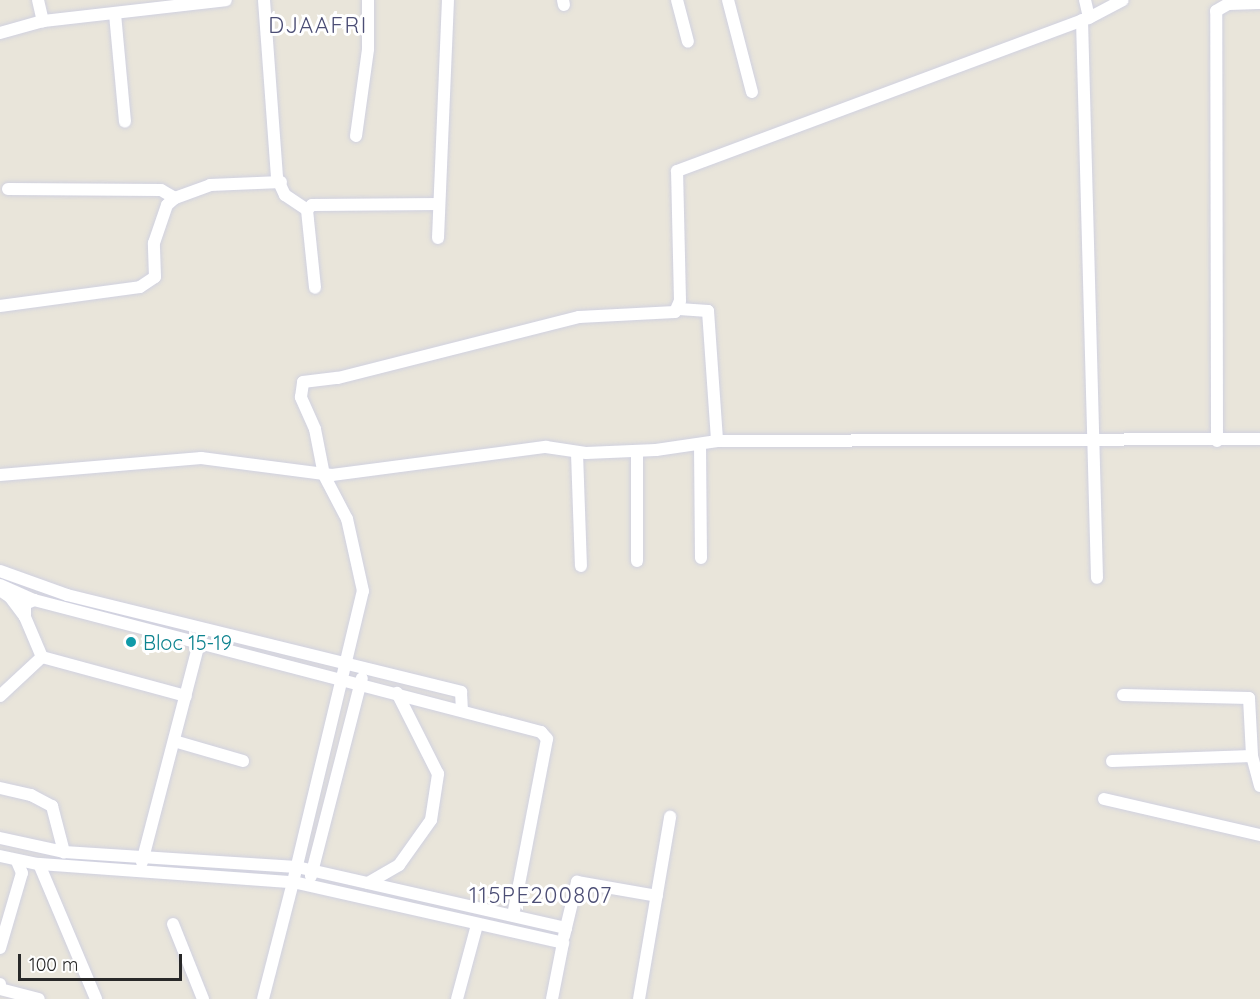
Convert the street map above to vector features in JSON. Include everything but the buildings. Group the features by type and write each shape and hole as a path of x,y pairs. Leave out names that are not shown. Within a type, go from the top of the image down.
{"street":[{"path":"38,0 43,21"},
{"path":"0,33 43,21 115,14 128,5 226,0"},
{"path":"264,0 277,178 281,182 285,195 307,210 315,288"},
{"path":"356,136 368,49 368,0"},
{"path":"438,238 447,0"},
{"path":"677,0 688,42"},
{"path":"728,0 752,92"},
{"path":"1085,0 1092,441 1097,578"},
{"path":"679,309 678,171 1086,19 1123,0"},
{"path":"1217,441 1216,10 1228,4 1260,3"},
{"path":"115,14 125,122"},
{"path":"0,306 108,294 149,283 155,277 154,243 167,205 175,198 210,185 281,182"},
{"path":"8,189 161,190 175,198"},
{"path":"307,210 312,205 439,204"},
{"path":"263,999 363,591 347,519 324,475 315,429 301,397 303,382 338,378 579,317 679,309 708,311 717,441"},
{"path":"0,475 201,458 324,475 546,447 565,447 577,453 637,451 700,445 717,441 1217,441 1260,439"},
{"path":"700,445 701,558"},
{"path":"637,451 637,561"},
{"path":"577,453 580,566"},
{"path":"0,571 67,595 461,692 462,709"},
{"path":"0,585 34,600 200,640 541,732 547,739 513,915"},
{"path":"0,590 25,617 42,657"},
{"path":"25,617 25,604 34,600"},
{"path":"140,869 200,640"},
{"path":"0,696 42,657"},
{"path":"42,657 186,696"},
{"path":"308,886 364,667"},
{"path":"368,883 399,865 431,820 436,766 397,693"},
{"path":"1123,695 1249,698 1254,730 1252,756 1260,786"},
{"path":"174,741 243,761"},
{"path":"1112,761 1252,756"},
{"path":"0,788 31,795 52,806 64,852"},
{"path":"1104,799 1260,835"},
{"path":"639,999 670,817"},
{"path":"0,838 64,852 297,867 566,928"},
{"path":"0,856 39,864 140,869 293,882 563,943"},
{"path":"0,948 22,873 17,861"},
{"path":"39,864 96,999"},
{"path":"552,999 577,882 657,896"},
{"path":"173,924 203,999"},
{"path":"457,999 477,925"},
{"path":"0,984 0,989 39,999"}],"place":[{"name":"Bloc 15-19","path":"131,642"}],"district":[{"name":"DJAAFRI","path":"318,26"},
{"name":"115PE200807","path":"541,896"}]}
